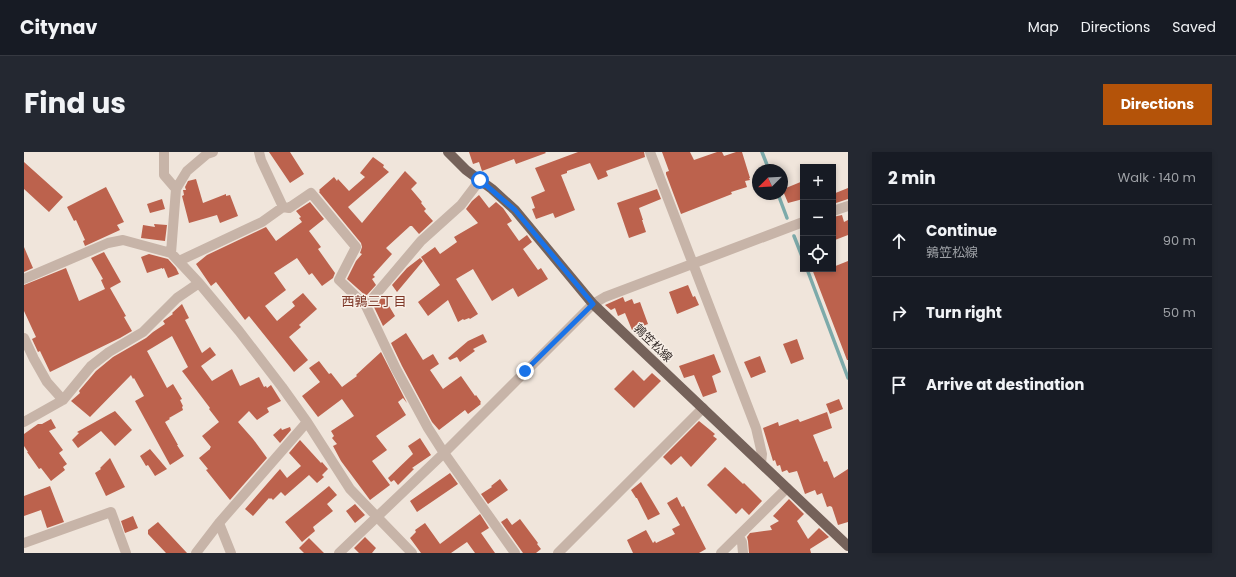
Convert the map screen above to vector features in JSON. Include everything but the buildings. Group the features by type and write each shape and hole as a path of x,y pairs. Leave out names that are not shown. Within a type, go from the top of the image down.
{"main road":[{"name":"鶉笠松線","path":"448,152 466,170 515,210 593,304 848,546"}],"street":[{"path":"164,152 164,176 176,189"},
{"path":"171,253 176,189 187,171 207,154 213,152"},
{"path":"259,152 261,160 283,207"},
{"path":"650,152 756,428 762,454 761,463"},
{"path":"366,306 421,240 461,205 480,180"},
{"path":"179,261 262,222 283,207 289,208 311,193 356,248 339,280 366,306 396,369 428,428 515,553"},
{"path":"836,210 848,206"},
{"path":"339,553 444,453 593,304 605,297 800,223"},
{"path":"24,279 108,243 122,240 171,253 199,283 239,331 282,387 307,422 350,489 412,553"},
{"path":"24,422 63,400 91,366 109,352 143,332 177,298 199,283"},
{"path":"24,338 47,382 63,400"},
{"path":"558,553 703,408"},
{"path":"196,553 219,523 307,422"},
{"path":"721,553 788,488"},
{"path":"24,543 111,512 126,553"},
{"path":"219,523 231,553"},
{"path":"739,537 742,542 743,553"}],"waterway":[{"path":"762,152 767,164"},
{"path":"780,200 787,218"},
{"path":"794,236 800,251"},
{"path":"808,272 848,378"}],"district":[{"name":"西鶉三丁目","path":"374,301"}],"route":[{"path":"480,180 515,210 593,304 525,371"}]}
